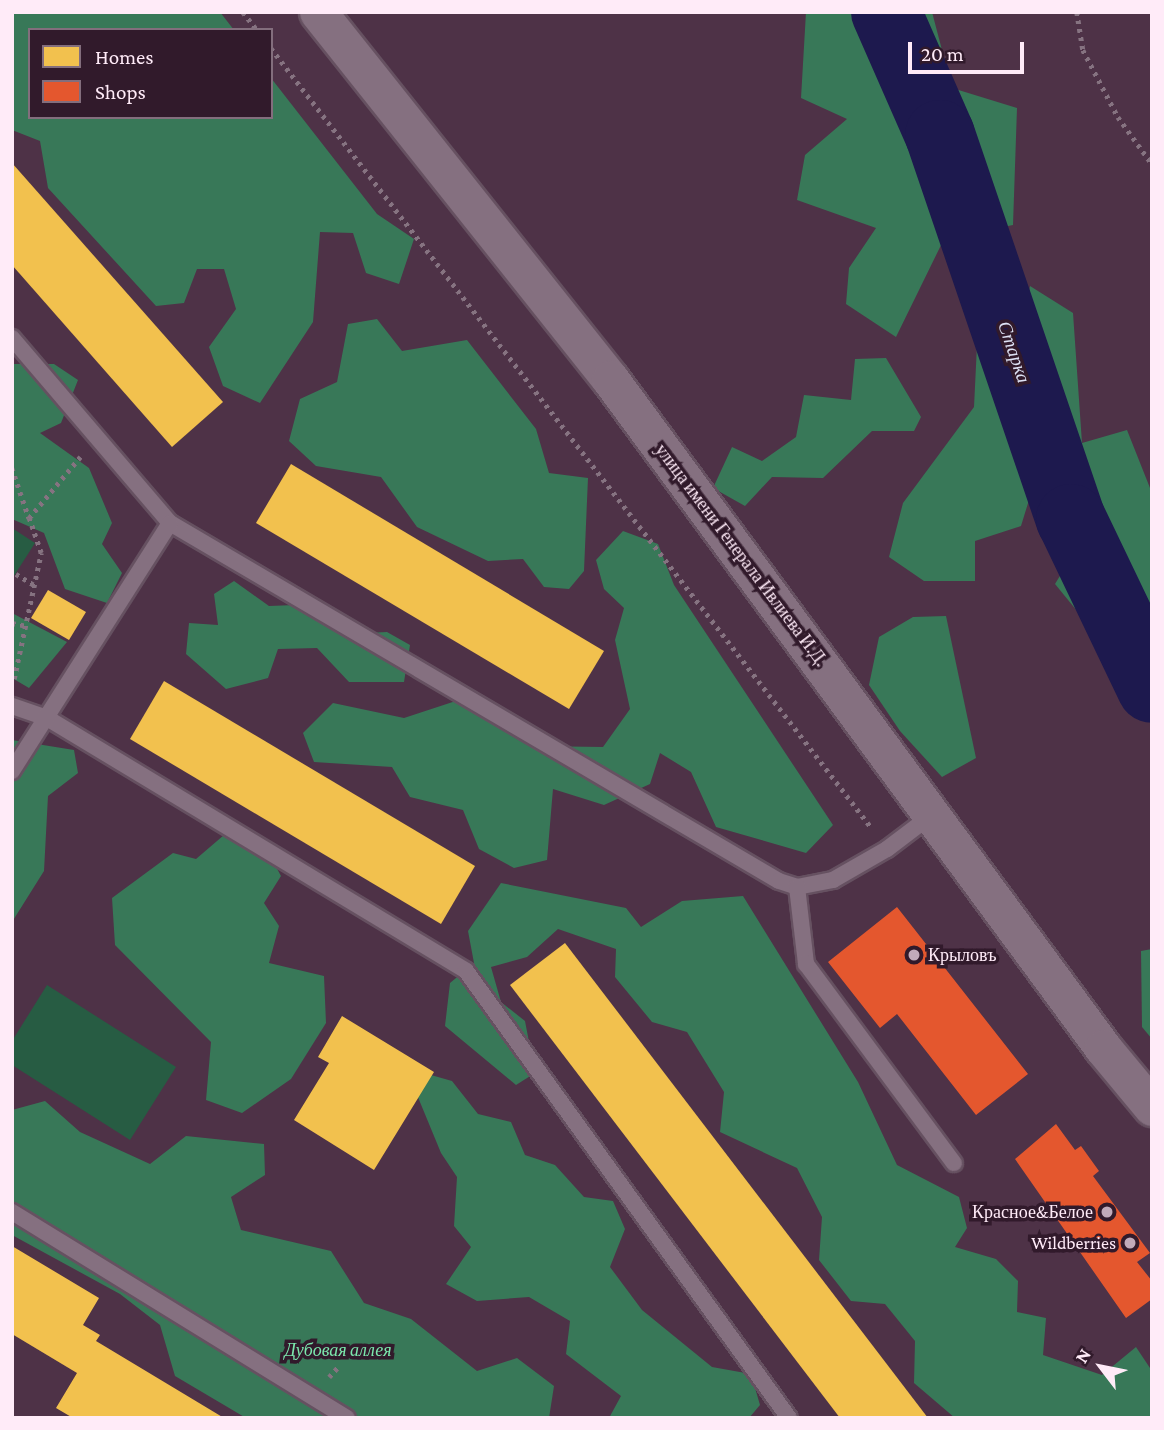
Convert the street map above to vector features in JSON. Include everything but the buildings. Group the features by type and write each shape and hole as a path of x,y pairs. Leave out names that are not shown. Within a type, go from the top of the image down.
{"street":[{"name":"улица имени Генерала Ивлиева И.Д.","path":"318,12 610,379 1152,1107"}],"lane":[{"path":"12,338 170,523 779,881 797,887 833,880 887,849 932,815"},
{"path":"12,771 170,523"},
{"path":"12,706 47,718 466,971 789,1418"},
{"path":"797,887 806,964 954,1163"},
{"path":"12,1212 347,1418"}],"path":[{"path":"243,12 255,28"},
{"path":"1077,12 1083,50 1118,117 1152,164"},
{"path":"273,51 887,849"},
{"path":"29,518 96,436"},
{"path":"12,468 41,553 12,687"},
{"path":"16,573 36,586"},
{"path":"12,623 27,626"}],"green space":[{"path":"12,12 220,12 232,28 28,28 28,119 273,119 273,81 377,214 414,239 399,284 366,273 353,233 320,232 313,322 260,403 223,386 209,347 236,309 224,269 197,269 184,303 156,306 48,188 40,141 12,130"},
{"path":"806,12 932,12 952,88 1017,108 1013,225 944,239 896,337 846,304 849,268 876,228 797,200 805,155 847,119 801,98"},
{"path":"1030,286 1073,313 1082,443 1127,430 1152,493 1152,660 1131,677 1055,584 1072,556 1033,487 1021,526 975,541 975,581 924,581 889,557 903,503 974,407 977,345 1023,325"},
{"path":"377,319 402,351 467,340 536,429 549,473 588,478 584,571 569,589 544,587 523,559 488,561 417,527 381,477 316,466 289,441 300,399 337,382 348,324"},
{"path":"886,358 921,417 914,431 872,431 823,478 772,477 745,506 713,488 732,447 762,461 796,437 804,395 851,400 855,359"},
{"path":"12,364 54,364 78,380 61,423 40,433 89,468 112,523 102,544 122,573 107,603 65,589 44,533 12,519"},
{"path":"12,528 35,543 12,579"},
{"path":"623,531 658,544 674,585 833,825 806,853 716,827 691,772 660,753 650,784 604,805 553,789 547,860 514,868 479,849 463,810 410,797 392,767 314,762 303,733 333,703 404,718 474,695 531,746 603,747 630,709 615,640 624,608 604,589 596,560"},
{"path":"234,581 269,606 321,604 346,634 387,632 410,645 404,682 349,682 317,648 278,649 268,678 226,689 186,654 189,623 218,625 214,594"},
{"path":"12,613 67,642 29,688 12,678"},
{"path":"946,616 976,758 942,777 900,731 869,685 879,637 913,617"},
{"path":"12,740 74,750 78,773 48,796 44,871 12,922"},
{"path":"224,835 263,843 281,876 264,903 279,926 269,963 324,976 326,1023 291,1079 242,1113 206,1100 211,1042 115,945 112,898 173,853 196,859"},
{"path":"501,883 626,908 641,927 682,901 743,896 858,1082 897,1165 959,1197 967,1228 955,1247 996,1259 1018,1281 1017,1312 1046,1318 1043,1355 1102,1375 1136,1347 1152,1371 1152,1418 955,1418 914,1383 915,1341 885,1304 851,1301 819,1260 822,1217 797,1168 720,1132 724,1092 687,1032 652,1022 615,977 616,949 558,929 527,957 491,967 501,1002 525,1021 535,1073 516,1085 445,1026 450,983 474,963 468,931"},
{"path":"1152,949 1152,1039 1142,1027 1141,951"},
{"path":"47,985 176,1067 130,1140 12,1065 12,1041"},
{"path":"424,1073 452,1081 478,1114 511,1122 525,1155 555,1165 584,1197 613,1201 625,1229 610,1267 642,1310 712,1367 751,1374 760,1405 749,1418 609,1418 621,1396 566,1354 570,1321 529,1297 477,1301 446,1284 471,1247 454,1226 457,1177 441,1153 415,1090"},
{"name":"Дубовая аллея","path":"45,1101 80,1132 150,1164 186,1136 264,1144 265,1175 231,1197 241,1230 331,1251 364,1303 411,1319 477,1371 517,1358 554,1386 549,1418 246,1418 175,1376 160,1325 120,1294 12,1235 12,1110"}],"waterway":[{"name":"Старка","path":"886,12 940,135 1071,519 1152,688"}],"place":[{"name":"Крыловъ","path":"914,955"},
{"name":"Красное&Белое","path":"1107,1212"},
{"name":"Wildberries","path":"1130,1243"}]}
